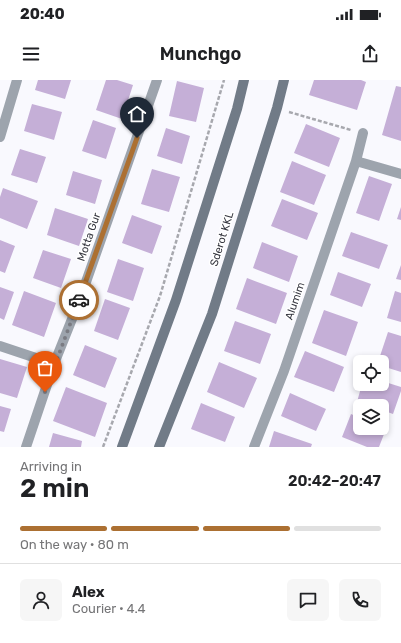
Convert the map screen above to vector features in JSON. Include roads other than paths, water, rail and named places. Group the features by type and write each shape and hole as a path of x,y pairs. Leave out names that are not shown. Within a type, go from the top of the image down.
{"main road":[{"path":"122,447 176,300 237,109 244,80"},
{"name":"Sderot KKL","path":"159,447 212,314 277,108 284,80"}],"street":[{"path":"0,137 4,111 17,80"},
{"name":"Motta Gur","path":"26,447 54,364 80,299 157,80"},
{"name":"Alumim","path":"254,447 284,371 356,161 363,133"},
{"path":"356,161 401,174"},
{"path":"0,346 54,364"}]}
